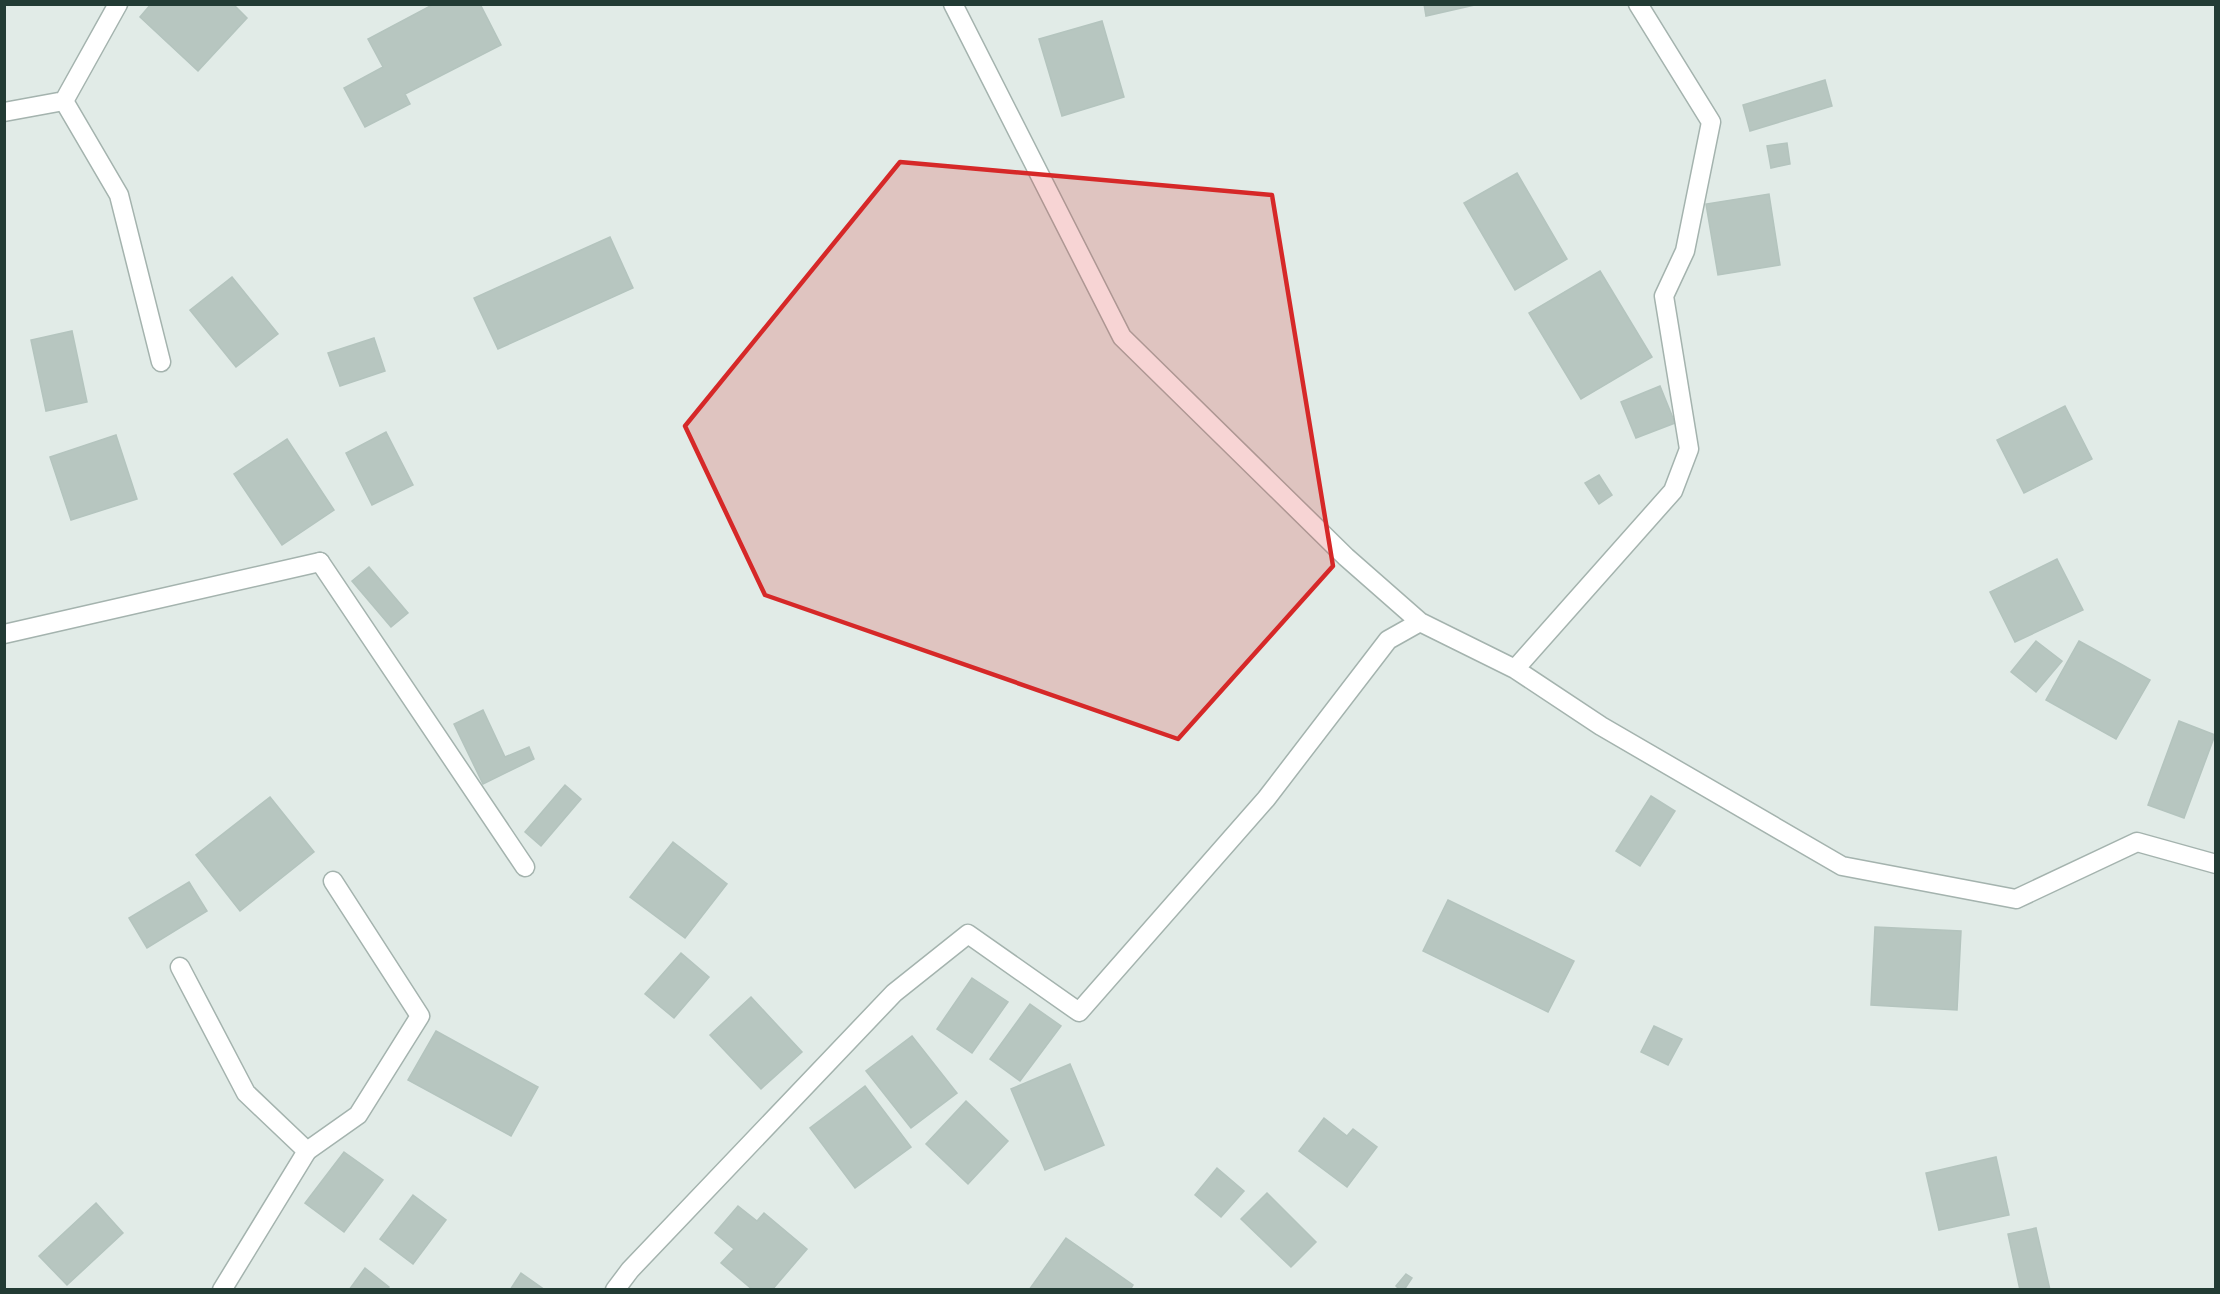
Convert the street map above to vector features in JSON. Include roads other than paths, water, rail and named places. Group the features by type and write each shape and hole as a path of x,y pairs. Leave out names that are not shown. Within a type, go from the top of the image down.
{"street":[{"path":"64,101 118,4"},
{"path":"953,4 1122,337 1346,557 1420,622 1515,669 1601,726 1842,866 2016,899 2137,842 2216,864"},
{"path":"1515,669 1673,491 1689,449 1664,296 1685,251 1711,122 1638,4"},
{"path":"4,112 64,101"},
{"path":"64,101 119,195 161,362"},
{"path":"4,634 320,562 525,867"},
{"path":"615,1290 630,1269 894,993 968,934 1079,1012 1266,799 1388,640 1420,622"},
{"path":"222,1290 307,1151 358,1115 420,1016 333,881"},
{"path":"180,967 246,1092 307,1151"}]}
